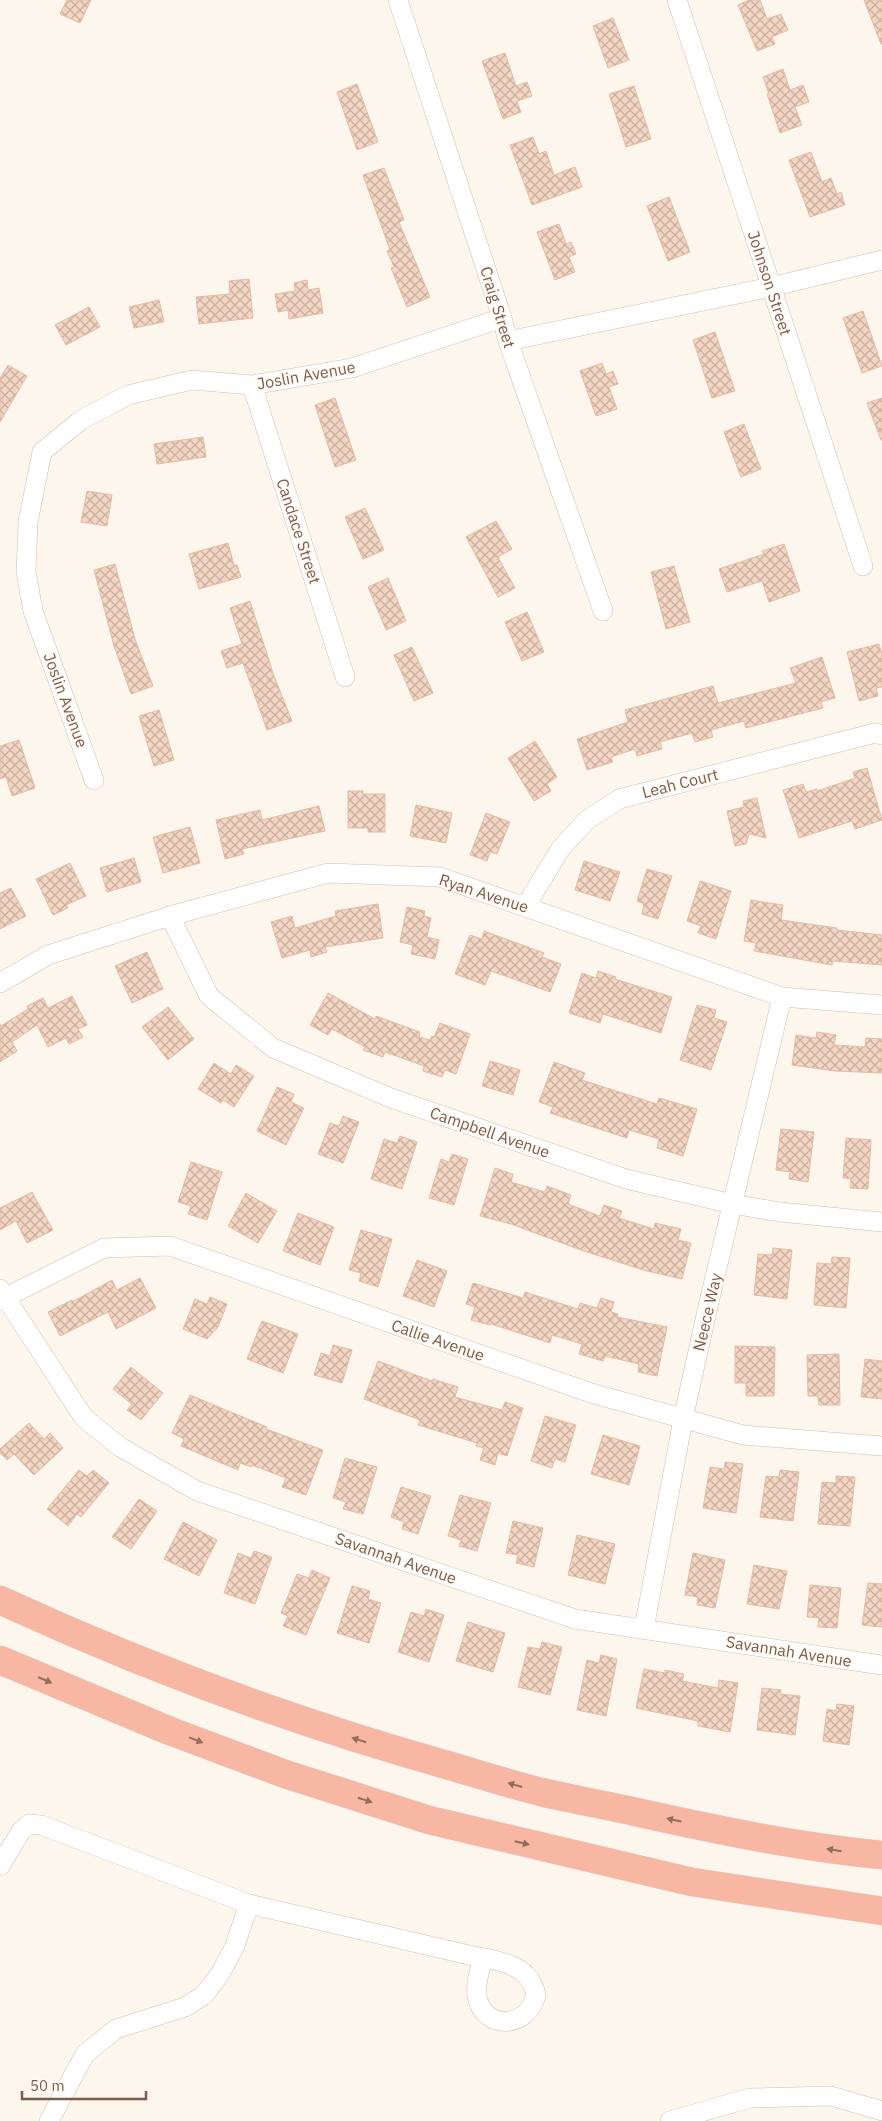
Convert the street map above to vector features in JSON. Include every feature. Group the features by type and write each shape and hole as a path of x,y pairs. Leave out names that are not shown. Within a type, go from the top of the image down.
{"highway":[{"path":"0,1600 55,1626 172,1674 284,1715 372,1744 540,1792 758,1837 839,1851 882,1855"},
{"path":"0,1660 170,1730 285,1774 428,1820 692,1882 882,1911"}],"street":[{"name":"Craig Street","path":"398,0 508,341 603,611"},
{"name":"Johnson Street","path":"677,0 863,566"},
{"path":"508,341 771,287 882,260"},
{"name":"Joslin Avenue","path":"94,780 33,611 26,572 28,522 42,452 82,420 128,395 192,380 252,386 352,368 502,318"},
{"name":"Candace Street","path":"252,386 345,677"},
{"name":"Leah Court","path":"525,907 561,848 587,820 619,799 875,733 882,735"},
{"name":"Ryan Avenue","path":"0,983 48,955 170,916 328,873 440,877 782,997 882,1006"},
{"name":"Campbell Avenue","path":"170,916 209,996 273,1048 391,1098 626,1179 732,1204 780,1212 882,1222"},
{"name":"Neece Way","path":"644,1629 683,1419 782,997"},
{"name":"Callie Avenue","path":"2,1296 104,1248 170,1246 590,1394 743,1435 882,1446"},
{"name":"Savannah Avenue","path":"2,1296 84,1418 120,1447 197,1491 575,1619 882,1665"},
{"path":"0,1866 21,1831 29,1824 41,1825 249,1904 483,1958"},
{"path":"50,2121 85,2054 116,2029 185,2007 204,1995 220,1974 234,1948 249,1904"},
{"path":"670,2121 750,2098 831,2096 882,2110"}],"building":[{"path":"67,0 91,0 80,23 60,14"},
{"path":"749,0 760,0 767,19 781,14 788,30 772,37 775,44 757,51 738,5"},
{"path":"864,0 882,0 882,44 881,44"},
{"path":"613,18 629,60 608,68 593,26"},
{"path":"505,53 516,86 527,82 532,96 517,101 521,112 503,119 482,61"},
{"path":"783,69 790,90 803,85 809,102 795,107 802,125 780,133 763,77"},
{"path":"357,84 378,142 357,150 337,92"},
{"path":"634,86 651,139 626,147 609,94"},
{"path":"533,137 539,154 546,151 554,175 575,167 582,187 532,205 510,145"},
{"path":"811,152 822,182 831,178 837,194 841,192 845,205 810,217 789,160"},
{"path":"384,168 404,220 399,222 430,297 407,307 391,268 394,267 387,251 390,250 363,175"},
{"path":"669,197 690,252 668,261 647,206"},
{"path":"559,224 566,244 571,242 576,254 569,257 575,272 555,280 537,232"},
{"path":"249,279 253,318 199,324 196,297 230,294 229,281"},
{"path":"307,280 308,290 319,288 323,313 289,319 288,310 278,312 275,294 295,291 294,283"},
{"path":"159,300 164,322 134,328 129,307"},
{"path":"89,307 100,327 66,345 55,325"},
{"path":"863,311 882,366 862,373 843,318"},
{"path":"715,332 735,391 712,398 693,340"},
{"path":"602,363 606,374 613,371 618,384 609,387 617,409 596,416 580,371"},
{"path":"8,365 27,376 0,422 0,378"},
{"path":"335,398 356,460 335,467 315,405"},
{"path":"882,398 882,440 881,440 867,403"},
{"path":"744,424 761,469 741,477 724,432"},
{"path":"203,437 206,457 157,464 154,444"},
{"path":"87,491 112,495 107,526 81,522"},
{"path":"365,508 384,550 363,559 345,517"},
{"path":"496,521 512,549 498,557 515,588 498,597 466,537"},
{"path":"228,543 234,565 237,565 241,577 199,589 189,554"},
{"path":"784,544 800,591 769,602 762,581 727,592 719,569 764,554 762,551"},
{"path":"115,564 135,639 153,686 131,694 114,646 94,570"},
{"path":"674,566 690,622 666,629 651,572"},
{"path":"388,578 406,621 386,630 368,587"},
{"path":"250,601 274,676 292,721 267,730 243,663 227,668 221,651 242,644 230,608"},
{"path":"527,612 544,652 522,661 505,622"},
{"path":"879,644 882,655 882,687 876,688 878,696 859,701 847,652"},
{"path":"412,647 433,693 414,701 394,655"},
{"path":"822,657 835,698 821,702 823,708 746,728 744,721 711,730 713,737 695,742 692,733 660,742 662,749 637,756 635,749 611,757 613,762 587,770 577,739 628,722 625,710 713,686 718,703 796,683 790,668"},
{"path":"159,710 174,760 154,766 139,716"},
{"path":"19,740 35,788 12,796 6,777 0,779 0,746"},
{"path":"535,741 557,777 547,784 551,791 534,801 508,758"},
{"path":"867,768 882,820 855,829 852,821 799,838 783,790 803,784 806,792 817,789 817,791 855,778 853,772"},
{"path":"348,791 363,791 363,794 385,794 385,832 368,832 368,828 348,828"},
{"path":"757,798 766,838 749,834 746,844 735,846 727,811 744,807 743,801"},
{"path":"416,805 452,813 446,843 410,836"},
{"path":"319,806 325,831 242,849 244,854 225,859 216,820 260,810 262,820"},
{"path":"486,813 510,822 497,854 490,852 487,861 470,855"},
{"path":"190,827 200,863 163,873 153,837"},
{"path":"134,858 141,882 107,892 100,868"},
{"path":"584,861 620,872 610,901 575,890"},
{"path":"70,863 86,896 66,905 68,908 53,915 36,879"},
{"path":"647,869 672,876 658,919 642,914 644,904 637,901"},
{"path":"700,881 731,891 716,939 698,933 701,926 687,921"},
{"path":"11,888 26,916 0,929 0,893"},
{"path":"751,900 783,905 781,920 837,928 837,930 882,935 882,965 833,961 832,965 754,951 756,943 744,941"},
{"path":"378,904 383,938 325,947 327,952 311,957 310,950 282,958 271,922 292,916 295,928 336,916 335,911"},
{"path":"407,907 425,911 424,916 431,918 427,937 439,940 435,959 411,954 413,945 400,942"},
{"path":"484,931 544,953 542,957 561,964 550,992 491,971 485,985 455,974 470,935 482,939"},
{"path":"147,952 163,989 132,1003 115,966"},
{"path":"598,971 616,977 615,979 672,997 661,1033 603,1014 600,1023 569,1013 582,973 596,978"},
{"path":"328,993 375,1019 376,1016 420,1032 419,1037 430,1040 432,1036 434,1037 440,1023 470,1034 456,1074 445,1070 442,1077 423,1071 424,1066 385,1052 383,1057 363,1050 365,1047 332,1029 328,1035 310,1025"},
{"path":"72,996 87,1025 78,1029 83,1037 69,1044 66,1038 48,1047 37,1025 12,1042 17,1051 0,1062 0,1024 1,1026 28,1009 27,1006 43,998 48,1008"},
{"path":"697,1005 716,1010 714,1018 727,1022 711,1070 680,1060"},
{"path":"168,1007 194,1039 168,1060 142,1027"},
{"path":"817,1032 836,1035 834,1045 865,1047 866,1038 882,1039 882,1073 835,1071 792,1065 796,1035 816,1038"},
{"path":"490,1061 520,1070 513,1095 482,1086"},
{"path":"554,1062 585,1073 582,1080 657,1104 659,1098 697,1109 683,1156 657,1148 659,1139 629,1130 627,1138 550,1113 553,1107 539,1102"},
{"path":"214,1063 231,1074 236,1065 254,1076 234,1107 223,1100 221,1103 198,1089"},
{"path":"277,1087 294,1094 291,1102 304,1108 286,1145 257,1131"},
{"path":"343,1116 359,1122 343,1163 318,1154 330,1123 339,1126"},
{"path":"781,1129 814,1132 808,1182 789,1179 790,1172 776,1170"},
{"path":"400,1136 417,1142 402,1189 371,1179 384,1139 397,1143"},
{"path":"846,1138 871,1140 868,1189 850,1188 851,1179 843,1178"},
{"path":"452,1154 468,1159 454,1205 429,1198 441,1159 449,1162"},
{"path":"191,1162 222,1172 207,1220 188,1214 191,1206 178,1202"},
{"path":"495,1168 513,1174 511,1182 545,1192 547,1186 571,1195 568,1204 600,1216 604,1205 622,1211 619,1218 654,1229 655,1223 681,1229 678,1240 691,1243 682,1279 643,1270 581,1250 511,1224 480,1216"},
{"path":"32,1192 53,1230 27,1243 16,1221 0,1230 0,1208"},
{"path":"246,1193 277,1211 258,1243 228,1226"},
{"path":"298,1213 334,1227 320,1265 283,1251"},
{"path":"361,1230 392,1239 378,1287 359,1281 361,1273 349,1270"},
{"path":"773,1248 792,1250 787,1299 754,1295 758,1254 772,1255"},
{"path":"832,1257 850,1258 846,1308 814,1305 817,1263 831,1264"},
{"path":"417,1260 447,1271 434,1307 403,1296"},
{"path":"140,1278 156,1308 116,1329 108,1312 60,1336 48,1312 72,1300 72,1302 112,1280 117,1290"},
{"path":"473,1283 523,1298 525,1292 578,1309 580,1303 597,1308 601,1298 614,1302 611,1312 618,1314 617,1317 667,1327 657,1376 638,1372 639,1364 605,1356 603,1361 579,1354 582,1344 552,1335 550,1343 491,1324 471,1320 475,1307 466,1304"},
{"path":"210,1297 227,1304 218,1327 207,1339 183,1329 195,1299 207,1304"},
{"path":"262,1321 298,1334 283,1373 247,1359"},
{"path":"333,1345 352,1350 342,1383 314,1375 321,1353 330,1356"},
{"path":"735,1346 775,1347 774,1396 746,1396 746,1383 735,1383"},
{"path":"839,1354 840,1405 819,1405 818,1396 808,1396 807,1355"},
{"path":"865,1359 882,1361 882,1399 861,1397"},
{"path":"378,1361 432,1381 433,1379 458,1387 455,1397 502,1410 505,1402 523,1408 507,1456 498,1453 495,1465 480,1460 484,1448 476,1446 477,1443 418,1425 420,1420 364,1399"},
{"path":"131,1367 163,1393 141,1420 127,1410 132,1404 113,1389"},
{"path":"190,1395 267,1427 266,1429 323,1450 306,1495 282,1487 286,1478 252,1465 251,1467 240,1463 238,1470 181,1446 184,1439 172,1433"},
{"path":"545,1416 576,1425 565,1462 555,1459 552,1468 531,1461"},
{"path":"29,1423 44,1439 50,1433 63,1448 34,1475 14,1454 7,1460 0,1453 0,1449"},
{"path":"603,1435 640,1446 629,1485 591,1474"},
{"path":"345,1458 377,1467 363,1514 343,1509 346,1502 333,1498"},
{"path":"725,1462 743,1464 736,1513 703,1508 710,1467 724,1469"},
{"path":"79,1470 87,1476 93,1470 109,1483 81,1517 77,1514 68,1526 47,1509"},
{"path":"780,1470 799,1472 793,1521 760,1517 766,1476 779,1477"},
{"path":"836,1476 855,1477 850,1526 818,1524 822,1482 836,1483"},
{"path":"401,1487 431,1496 418,1534 402,1529 404,1522 391,1517"},
{"path":"460,1495 491,1503 477,1551 459,1546 461,1540 448,1536"},
{"path":"139,1499 157,1511 131,1549 112,1537"},
{"path":"513,1521 543,1528 534,1567 516,1563 518,1555 506,1553"},
{"path":"183,1522 217,1540 199,1576 164,1559"},
{"path":"577,1535 615,1544 605,1584 568,1575"},
{"path":"254,1551 272,1557 255,1604 224,1593 238,1553 251,1558"},
{"path":"693,1553 725,1560 715,1608 697,1605 698,1597 685,1595"},
{"path":"754,1565 787,1571 779,1609 747,1604"},
{"path":"312,1570 330,1578 306,1635 283,1626 288,1616 281,1613 297,1574 309,1578"},
{"path":"868,1583 882,1584 882,1627 862,1625"},
{"path":"810,1585 841,1588 837,1628 818,1627 819,1618 807,1617"},
{"path":"352,1586 370,1591 368,1599 381,1603 369,1643 337,1633"},
{"path":"426,1609 444,1615 429,1662 398,1652 411,1612 424,1616"},
{"path":"468,1622 505,1633 493,1672 456,1661"},
{"path":"542,1642 562,1647 550,1695 518,1687 528,1647 540,1649"},
{"path":"601,1655 617,1659 606,1716 577,1710 587,1660 599,1663"},
{"path":"644,1669 665,1673 665,1670 684,1674 682,1681 718,1688 719,1680 738,1683 730,1732 698,1726 698,1721 636,1708"},
{"path":"762,1688 781,1690 780,1694 800,1696 795,1735 757,1730"},
{"path":"837,1704 854,1706 849,1745 823,1741 827,1709 836,1711"}]}
